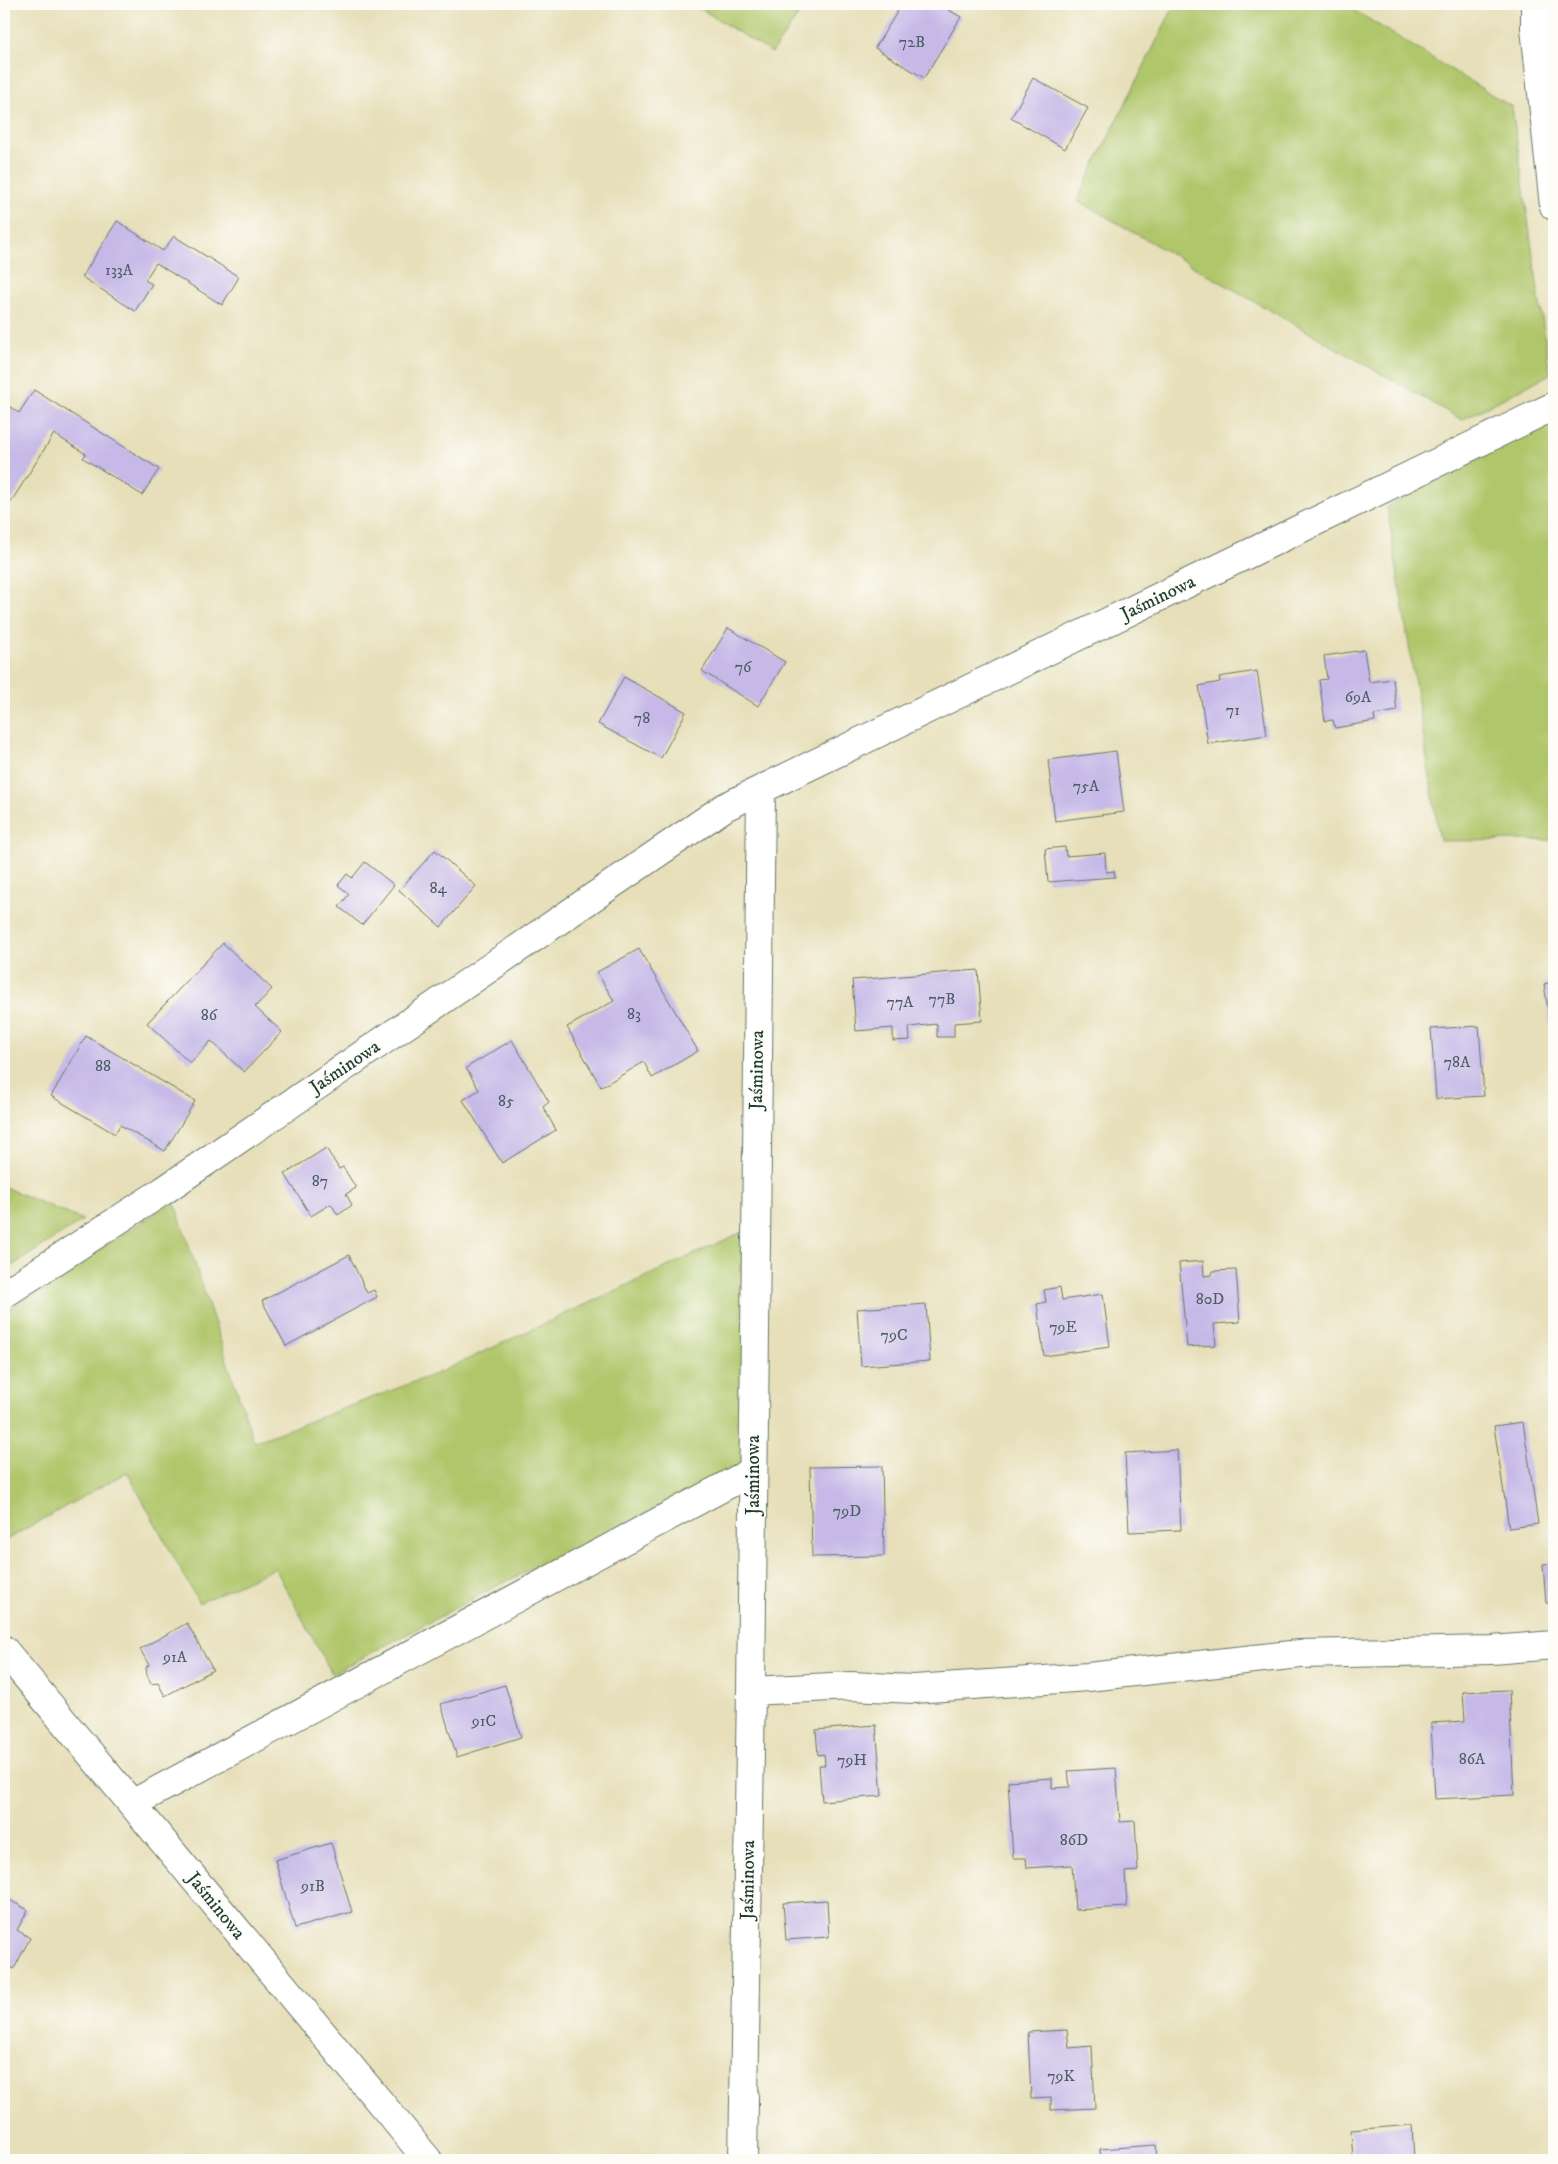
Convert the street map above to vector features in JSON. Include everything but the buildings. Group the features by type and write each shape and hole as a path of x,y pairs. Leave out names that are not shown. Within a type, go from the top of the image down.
{"street":[{"path":"1535,4 1554,206"},
{"name":"Jaśminowa","path":"4,1294 163,1191 725,807 1554,406"},
{"name":"Jaśminowa","path":"743,2160 751,1691 761,790"},
{"path":"132,1804 753,1470"},
{"path":"751,1691 851,1686 914,1689 1088,1677 1300,1654 1492,1650 1554,1645"},
{"name":"Jaśminowa","path":"4,1650 428,2160"}],"green space":[{"path":"693,4 806,4 772,53"},
{"path":"1175,4 1344,4 1512,107 1550,374 1462,420 1077,200"},
{"path":"1551,421 1554,450 1554,840 1440,841 1387,507"},
{"path":"4,1187 83,1220 4,1271"},
{"path":"174,1201 254,1442 438,1373 746,1230 745,1465 495,1587 332,1674 275,1568 199,1603 127,1472 4,1541 4,1312"}]}
